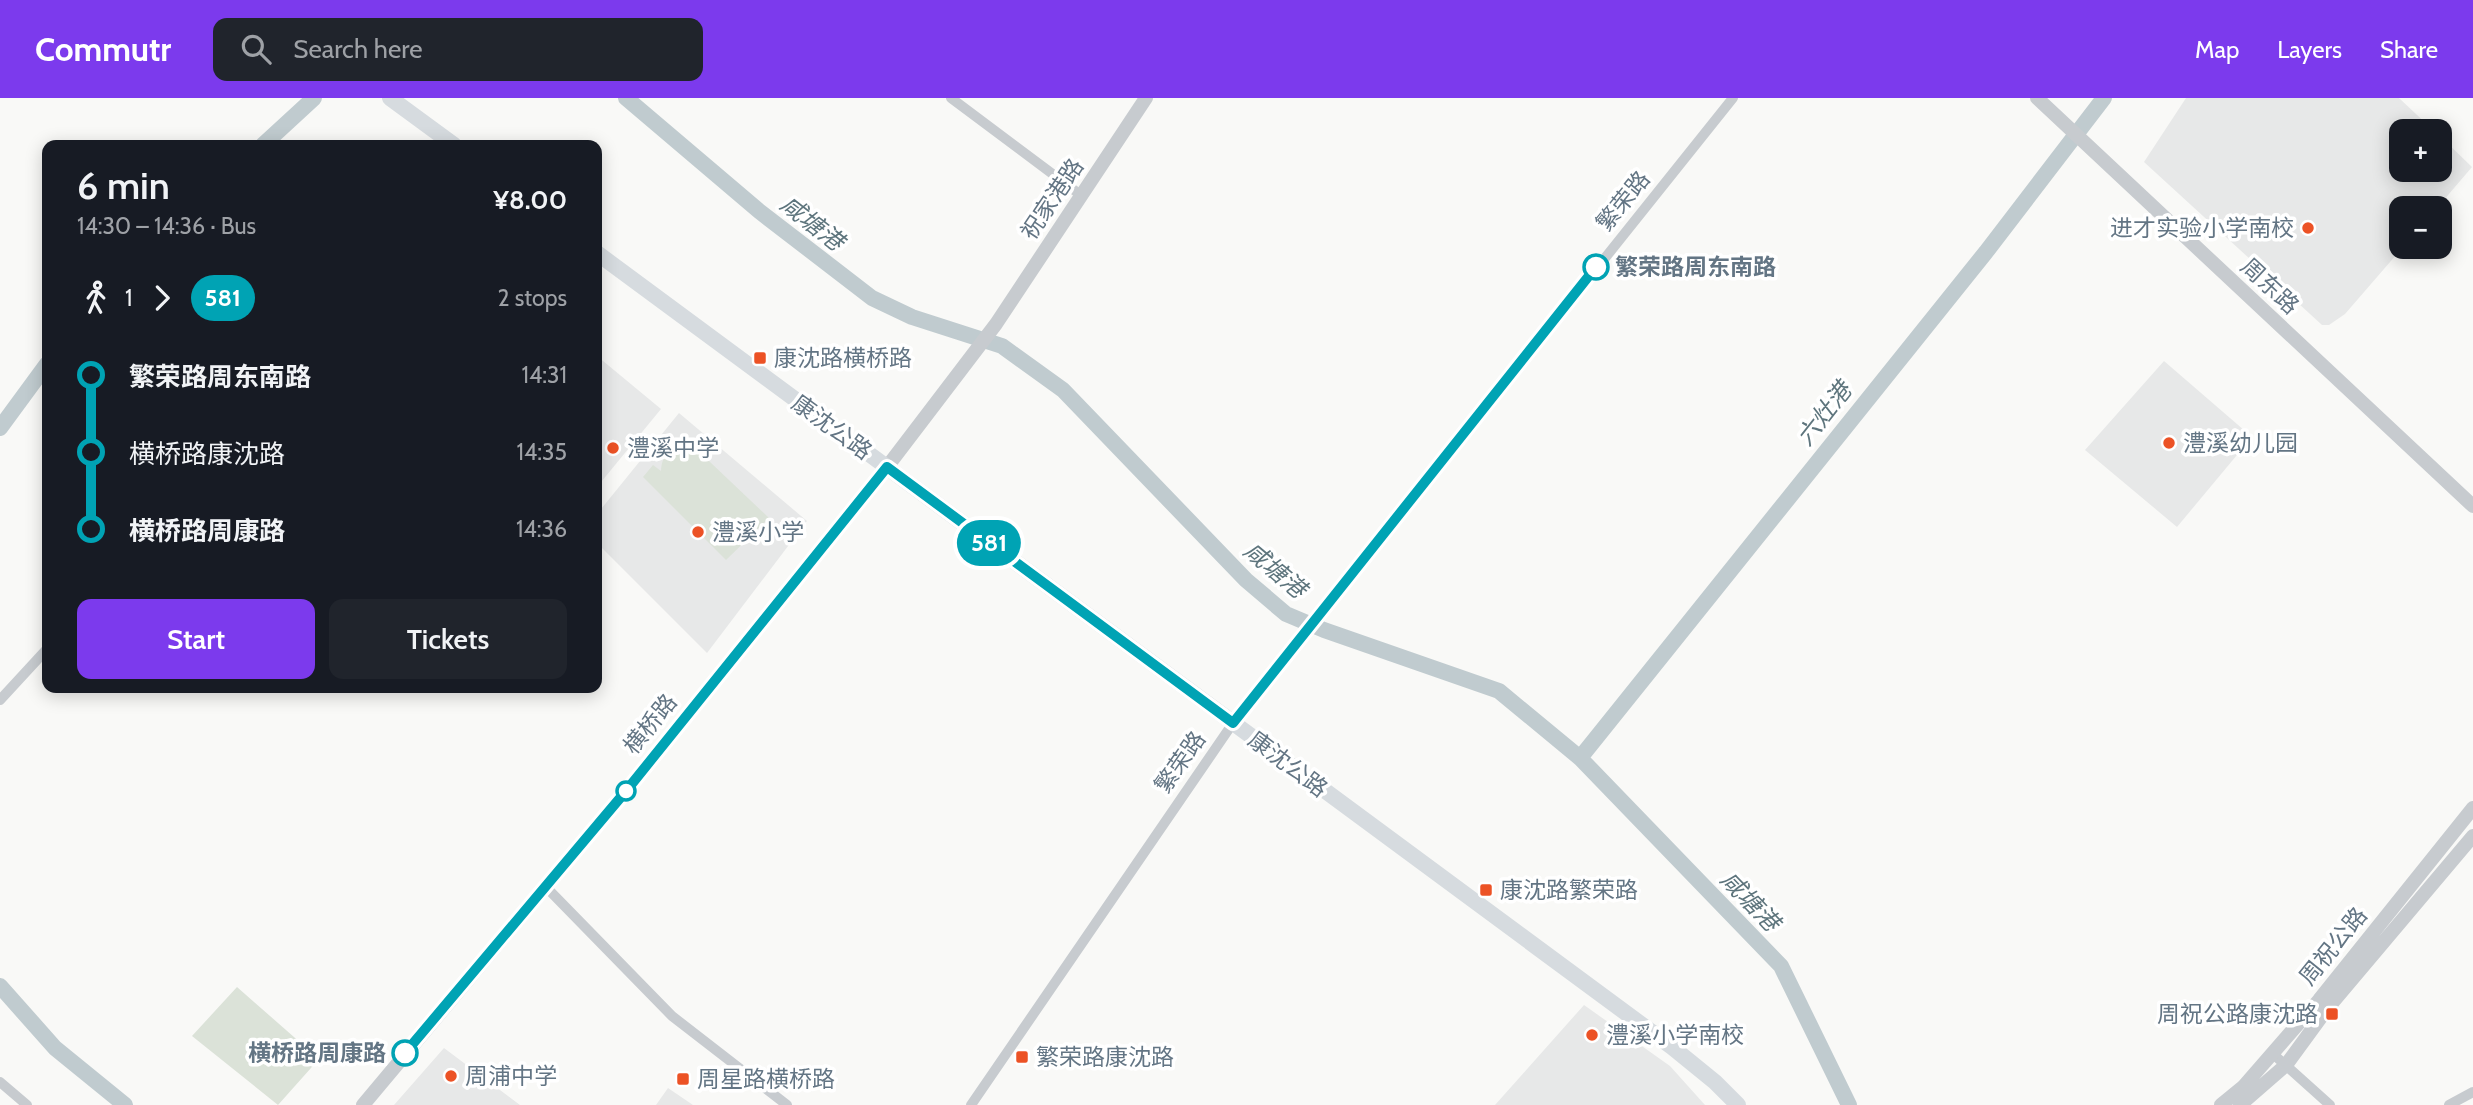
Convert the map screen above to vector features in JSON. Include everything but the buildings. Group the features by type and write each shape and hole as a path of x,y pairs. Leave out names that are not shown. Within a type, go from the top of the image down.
{"main road":[{"path":"390,98 447,140"},
{"name":"康沈公路","path":"602,257 1672,1047 1738,1105"}],"street":[{"path":"951,98 1082,196"},
{"name":"祝家港路","path":"966,365 1146,98"},
{"name":"繁荣路","path":"971,1105 1233,723 1330,598 1733,98"},
{"name":"周东路","path":"2037,98 2473,506"},
{"name":"横桥路","path":"363,1105 544,885 626,791 966,365"},
{"path":"0,700 42,654"},
{"name":"周祝公路","path":"2221,1105 2243,1087 2319,1000 2473,808"},
{"name":"周祝公路","path":"2240,1105 2286,1065 2327,1009 2473,836"},
{"path":"544,885 672,1016 787,1105"},
{"path":"2272,1052 2330,1105"},
{"path":"0,1082 27,1105"},
{"path":"2449,1105 2473,1092"}],"shaded area":[{"name":"进才实验小学南校","path":"2186,98 2399,98 2421,119 2389,119 2389,182 2452,182 2452,148 2472,167 2447,196 2389,196 2389,259 2393,259 2345,314 2329,325 2322,325 2144,162"},
{"name":"澧溪中学","path":"602,360 661,409 602,481"},
{"name":"澧溪幼儿园","path":"2164,361 2252,437 2177,527 2085,450"},
{"name":"澧溪小学","path":"679,413 807,521 707,653 602,548 602,508"},
{"path":"690,443 769,518 726,560 643,477 653,465 661,471 664,459 670,451"},
{"path":"237,987 319,1059 278,1105 192,1036"},
{"name":"澧溪小学南校","path":"1584,1005 1670,1066 1705,1105 1495,1105"},
{"name":"周浦中学","path":"444,1048 520,1105 394,1105"},
{"path":"668,1088 693,1105 656,1105"}],"waterway":[{"path":"268,140 314,98"},
{"name":"咸塘港","path":"626,98 759,211 872,298 912,317 1002,346 1063,390 1246,580 1286,614 1324,630 1499,691 1580,758 1781,966 1849,1105"},
{"name":"六灶港","path":"1580,758 1986,252 2104,98"},
{"path":"0,428 42,371"},
{"path":"0,986 55,1048 125,1105"}],"bus line":[{"name":"581","path":"405,1053 626,791 887,467 1233,723 1285,659 1334,592 1596,267"}],"place":[{"name":"进才实验小学南校","path":"2308,228"},
{"name":"繁荣路周东南路","path":"1596,267"},
{"name":"康沈路横桥路","path":"760,358"},
{"name":"澧溪幼儿园","path":"2169,443"},
{"name":"澧溪中学","path":"613,448"},
{"name":"澧溪小学","path":"698,532"},
{"name":"康沈路繁荣路","path":"1486,890"},
{"name":"周祝公路康沈路","path":"2332,1014"},
{"name":"澧溪小学南校","path":"1592,1035"},
{"name":"横桥路周康路","path":"405,1053"},
{"name":"繁荣路康沈路","path":"1022,1057"},
{"name":"周浦中学","path":"451,1076"},
{"name":"周星路横桥路","path":"683,1079"}]}
